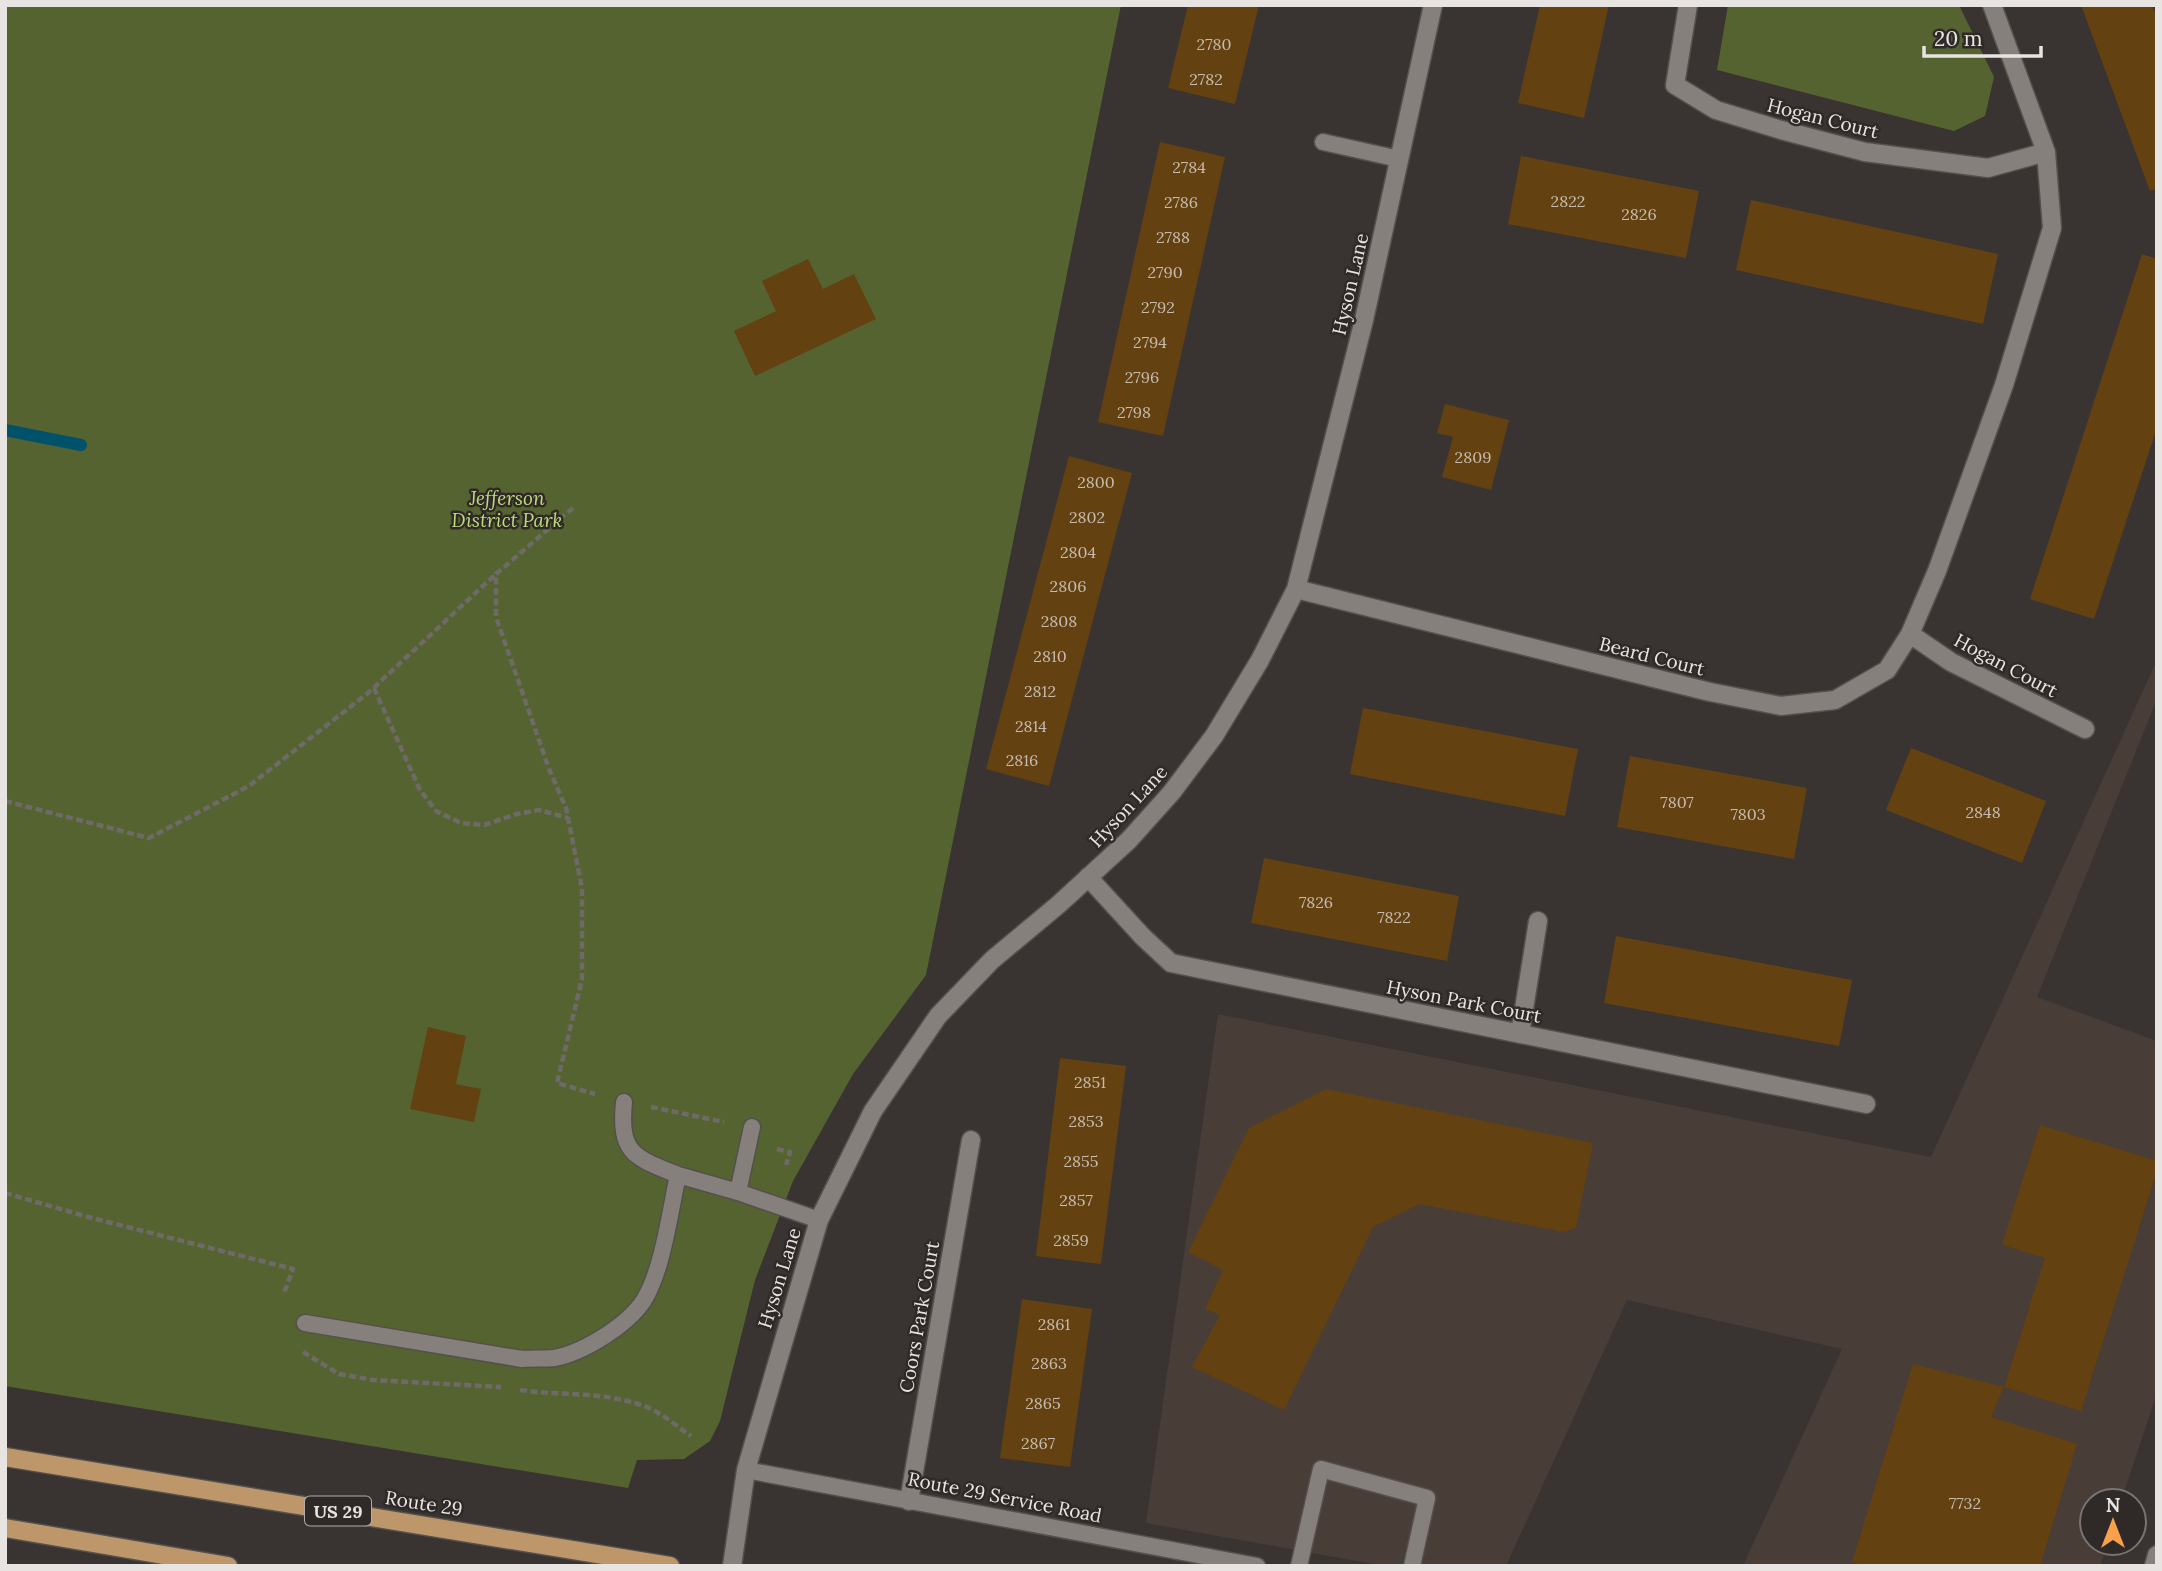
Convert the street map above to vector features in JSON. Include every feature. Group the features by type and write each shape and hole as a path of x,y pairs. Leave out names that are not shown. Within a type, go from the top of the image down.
{"main road":[{"name":"Route 29","path":"5,1457 670,1566"},
{"path":"5,1528 228,1566"}],"street":[{"name":"Hyson Lane","path":"732,1566 746,1470 819,1220 873,1111 938,1016 992,960 1129,840 1172,792 1214,736 1260,660 1296,589 1364,320 1433,5"},
{"name":"Hogan Court","path":"1688,5 1675,85 1716,110 1865,152 1974,167 1987,168 2046,152"},
{"path":"1992,5 2046,152"},
{"name":"Beard Court","path":"1296,589 1710,692 1781,706 1835,700 1887,670 1910,634 1937,571 2004,386 2052,228 2046,152"},
{"name":"Hogan Court","path":"1910,634 1951,662 2085,729"},
{"name":"Hyson Park Court","path":"1088,877 1171,963 1866,1104"},
{"path":"1520,1034 1538,921"},
{"name":"Coors Park Court","path":"909,1500 971,1140"},
{"path":"2154,1566 2157,1555"}],"lane":[{"path":"1323,142 1399,159"},
{"path":"624,1102 622,1126 626,1141 639,1159 678,1175 819,1220"},
{"path":"738,1192 752,1127"},
{"path":"305,1323 522,1359 555,1357 583,1348 626,1320 643,1300 663,1243 678,1175"},
{"path":"1299,1566 1321,1469 1427,1498 1412,1566"},
{"name":"Route 29 Service Road","path":"746,1470 1257,1566"}],"path":[{"path":"5,801 149,838 249,786 374,688 496,574 573,508"},
{"path":"496,574 496,617 503,643 568,818 582,888 582,979 557,1083 595,1094"},
{"path":"374,688 419,790 436,811 461,823 484,825 539,810 568,818"},
{"path":"642,1105 725,1122"},
{"path":"776,1140 774,1148 790,1152 786,1165"},
{"path":"5,1193 293,1269 284,1293"},
{"path":"292,1345 339,1374 373,1380 499,1387 542,1393 600,1394 647,1407 691,1436"}],"shaded area":[{"path":"2157,660 2157,699 2037,997 2157,1041 2157,1393 2126,1487 2078,1487 2078,1557 2103,1557 2100,1566 1743,1566 1842,1349 1627,1300 1506,1566 1385,1566 1146,1523 1218,1014 1931,1157"}],"green space":[{"name":"Jefferson District Park","path":"5,5 1121,5 926,975 853,1074 793,1181 755,1280 720,1421 710,1441 684,1459 637,1460 628,1488 5,1386"},
{"path":"1728,5 1959,5 1994,77 1985,116 1954,131 1717,70"}],"building":[{"path":"1188,5 1259,5 1235,104 1168,88"},
{"path":"1540,5 1609,5 1584,118 1518,103"},
{"path":"2081,5 2152,5 2157,18 2157,189 2150,191"},
{"path":"1160,142 1225,157 1163,436 1098,422"},
{"path":"1521,156 1699,191 1686,258 1508,224"},
{"path":"1751,200 1998,254 1983,324 1736,270"},
{"path":"2142,254 2157,259 2157,428 2094,619 2030,599"},
{"path":"808,259 823,289 854,274 876,319 755,376 734,331 776,311 762,281"},
{"path":"1445,404 1509,420 1491,490 1442,477 1453,437 1437,433"},
{"path":"1069,456 1132,473 1049,786 986,769"},
{"path":"1363,708 1578,749 1565,816 1350,774"},
{"path":"1911,748 2046,801 2022,863 1886,810"},
{"path":"1630,756 1807,788 1794,859 1617,827"},
{"path":"1264,858 1459,896 1447,961 1251,923"},
{"path":"1616,936 1852,980 1839,1046 1604,1003"},
{"path":"428,1027 466,1036 456,1084 481,1089 474,1122 410,1109"},
{"path":"1060,1058 1126,1066 1101,1264 1036,1256"},
{"path":"1326,1089 1593,1143 1576,1228 1564,1232 1420,1204 1373,1227 1284,1410 1192,1367 1220,1315 1205,1309 1223,1270 1188,1252 1249,1128"},
{"path":"2040,1125 2157,1161 2157,1171 2081,1411 2004,1387 2045,1258 2002,1245"},
{"path":"1022,1299 1092,1309 1070,1467 1000,1458"},
{"path":"1913,1364 2004,1387 1991,1417 2077,1444 2040,1566 1864,1566 1852,1562"}],"waterway":[{"path":"5,430 81,445"}]}
